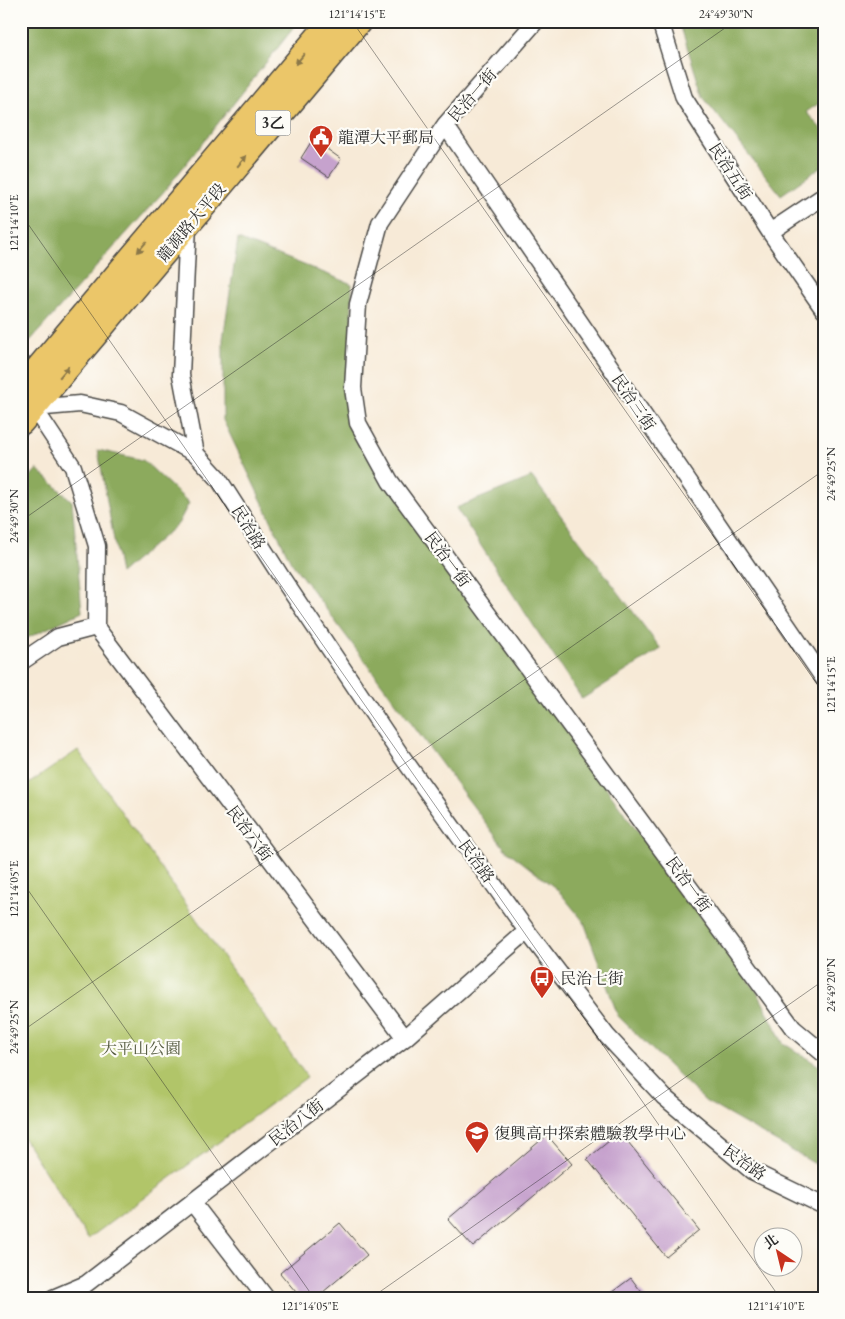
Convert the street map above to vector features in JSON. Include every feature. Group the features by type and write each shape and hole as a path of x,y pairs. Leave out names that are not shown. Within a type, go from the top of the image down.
{"main road":[{"name":"龍源路大平段","path":"181,218 332,21"},
{"name":"龍源路大平段","path":"25,404 181,218 359,21"}],"street":[{"name":"民治一街","path":"536,21 445,125 380,223 358,304 353,388 358,422 390,481 794,1028 824,1054"},
{"name":"民治五街","path":"660,21 684,98 770,232 824,310"},
{"name":"民治三街","path":"445,125 824,679"},
{"path":"770,232 824,196"},
{"path":"181,218 181,375 196,454"},
{"path":"25,404 80,404 121,413 196,454"},
{"path":"21,662 58,637 96,627 97,546 73,467 25,404"},
{"name":"民治路","path":"196,454 218,478 400,754 527,931 607,1036 664,1097 752,1171 824,1206"},
{"name":"民治六街","path":"96,627 405,1038"},
{"name":"民治八街","path":"53,1298 86,1284 405,1038 527,931"},
{"path":"192,1202 266,1298"}],"green space":[{"path":"21,21 299,21 166,189 21,351"},
{"path":"679,21 824,21 824,100 806,112 824,132 824,165 781,195 703,97"},
{"path":"238,239 352,284 351,408 470,595 642,838 758,993 783,1043 824,1069 824,1169 705,1101 618,1016 584,922 558,890 505,849 291,562 223,420 223,339"},
{"path":"98,450 143,460 189,503 178,524 120,574"},
{"path":"37,469 72,501 82,612 21,641 21,487"},
{"path":"532,477 661,649 582,699 456,508"},
{"name":"大平山公園","path":"78,750 307,1077 88,1239 21,1134 21,789"}],"building":[{"path":"313,139 341,159 329,177 301,158"},
{"path":"620,1132 699,1230 666,1257 587,1159"},
{"path":"547,1135 572,1164 473,1247 448,1219"},
{"path":"340,1223 367,1255 316,1298 301,1298 280,1273"},
{"path":"631,1278 646,1298 604,1298"}],"place":[{"name":"龍潭大平郵局","path":"321,158"},
{"name":"民治七街","path":"542,999"},
{"name":"復興高中探索體驗教學中心","path":"477,1154"}]}
